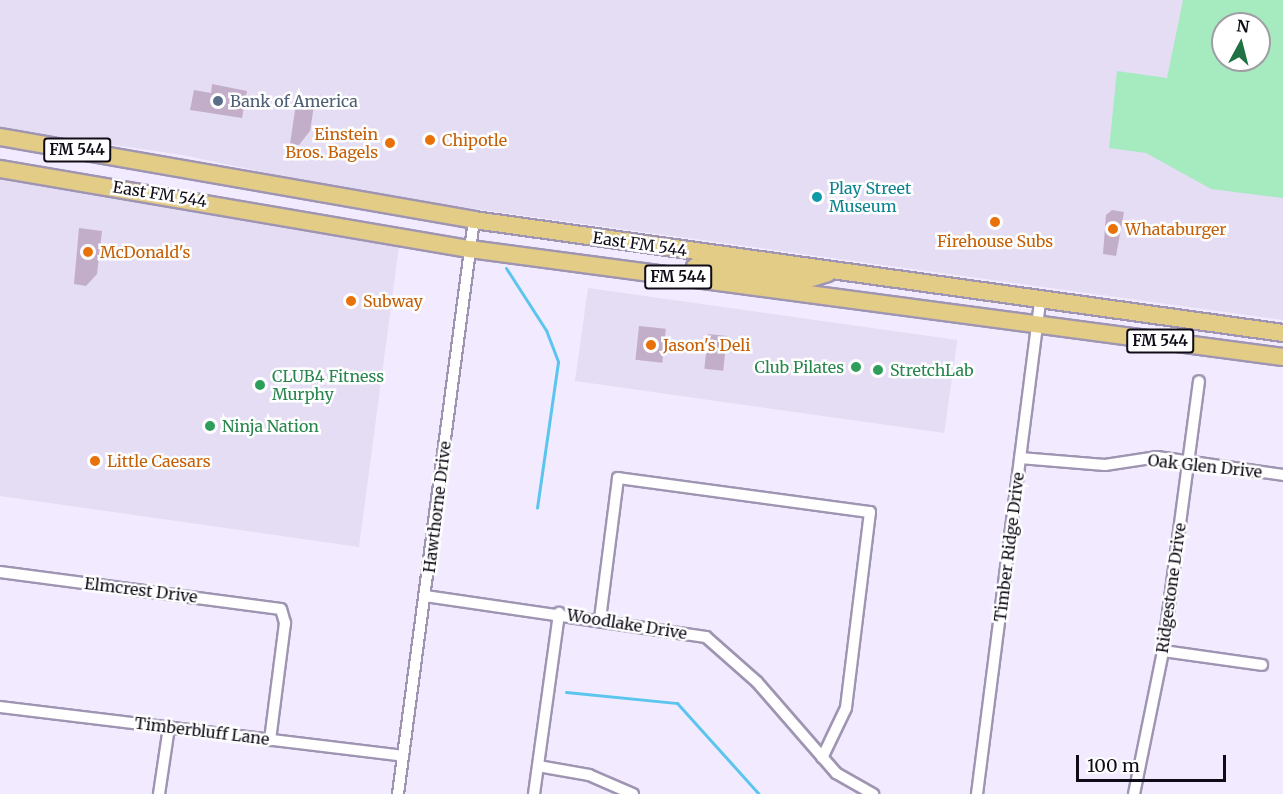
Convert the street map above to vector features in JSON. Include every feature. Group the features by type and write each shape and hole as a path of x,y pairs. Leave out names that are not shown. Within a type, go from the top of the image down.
{"main road":[{"name":"East FM 544","path":"0,137 474,220 1040,301 1283,333"},
{"path":"147,192 153,164"},
{"name":"East FM 544","path":"0,169 147,192 470,249 1283,357"},
{"path":"692,279 695,267 805,280 835,272"}],"street":[{"name":"Hawthorne Drive","path":"398,794 474,220"},
{"name":"Timber Ridge Drive","path":"977,794 1040,301"},
{"name":"Ridgestone Drive","path":"1134,794 1163,651 1199,381"},
{"name":"Oak Glen Drive","path":"1020,458 1072,465 1157,458 1283,475"},
{"path":"600,619 618,478 870,512 846,708 822,758"},
{"name":"Elmcrest Drive","path":"0,572 281,609 285,622 270,740"},
{"name":"Woodlake Drive","path":"425,596 559,613 706,637 750,675 822,758 847,782 873,794"},
{"path":"534,794 559,613"},
{"path":"1163,651 1262,665"},
{"name":"Timberbluff Lane","path":"0,706 404,756"},
{"path":"159,794 169,727"},
{"path":"538,766 589,775 633,794"}],"shaded area":[{"path":"0,0 1283,0 1283,320 367,194 182,155 0,128"},
{"path":"0,179 399,246 359,547 0,496"},
{"path":"588,288 957,340 944,433 575,381"}],"green space":[{"path":"1183,0 1283,0 1283,198 1211,189 1146,153 1109,148 1117,71 1167,78"}],"building":[{"name":"Bank of America","path":"212,84 247,91 242,118 190,110 194,90 211,93"},
{"path":"297,97 315,99 310,131 299,145 290,144"},
{"name":"Whataburger","path":"1112,210 1124,212 1116,256 1103,254 1106,215"},
{"name":"McDonald's","path":"79,228 102,231 97,274 86,286 74,284"},
{"name":"Jason's Deli","path":"639,326 666,329 662,363 635,360"},
{"path":"708,334 727,336 723,371 704,369"}],"waterway":[{"path":"506,268 546,330 558,362 537,507"},
{"path":"566,692 677,703 759,794"}],"place":[{"name":"Bank of America","path":"218,101"},
{"name":"Chipotle","path":"430,140"},
{"name":"Einstein Bros. Bagels","path":"390,143"},
{"name":"Play Street Museum","path":"817,197"},
{"name":"Firehouse Subs","path":"995,222"},
{"name":"Whataburger","path":"1113,229"},
{"name":"McDonald's","path":"88,252"},
{"name":"Subway","path":"351,301"},
{"name":"Jason's Deli","path":"651,345"},
{"name":"Club Pilates","path":"856,367"},
{"name":"StretchLab","path":"878,370"},
{"name":"CLUB4 Fitness Murphy","path":"260,385"},
{"name":"Ninja Nation","path":"210,426"},
{"name":"Little Caesars","path":"95,461"}]}
